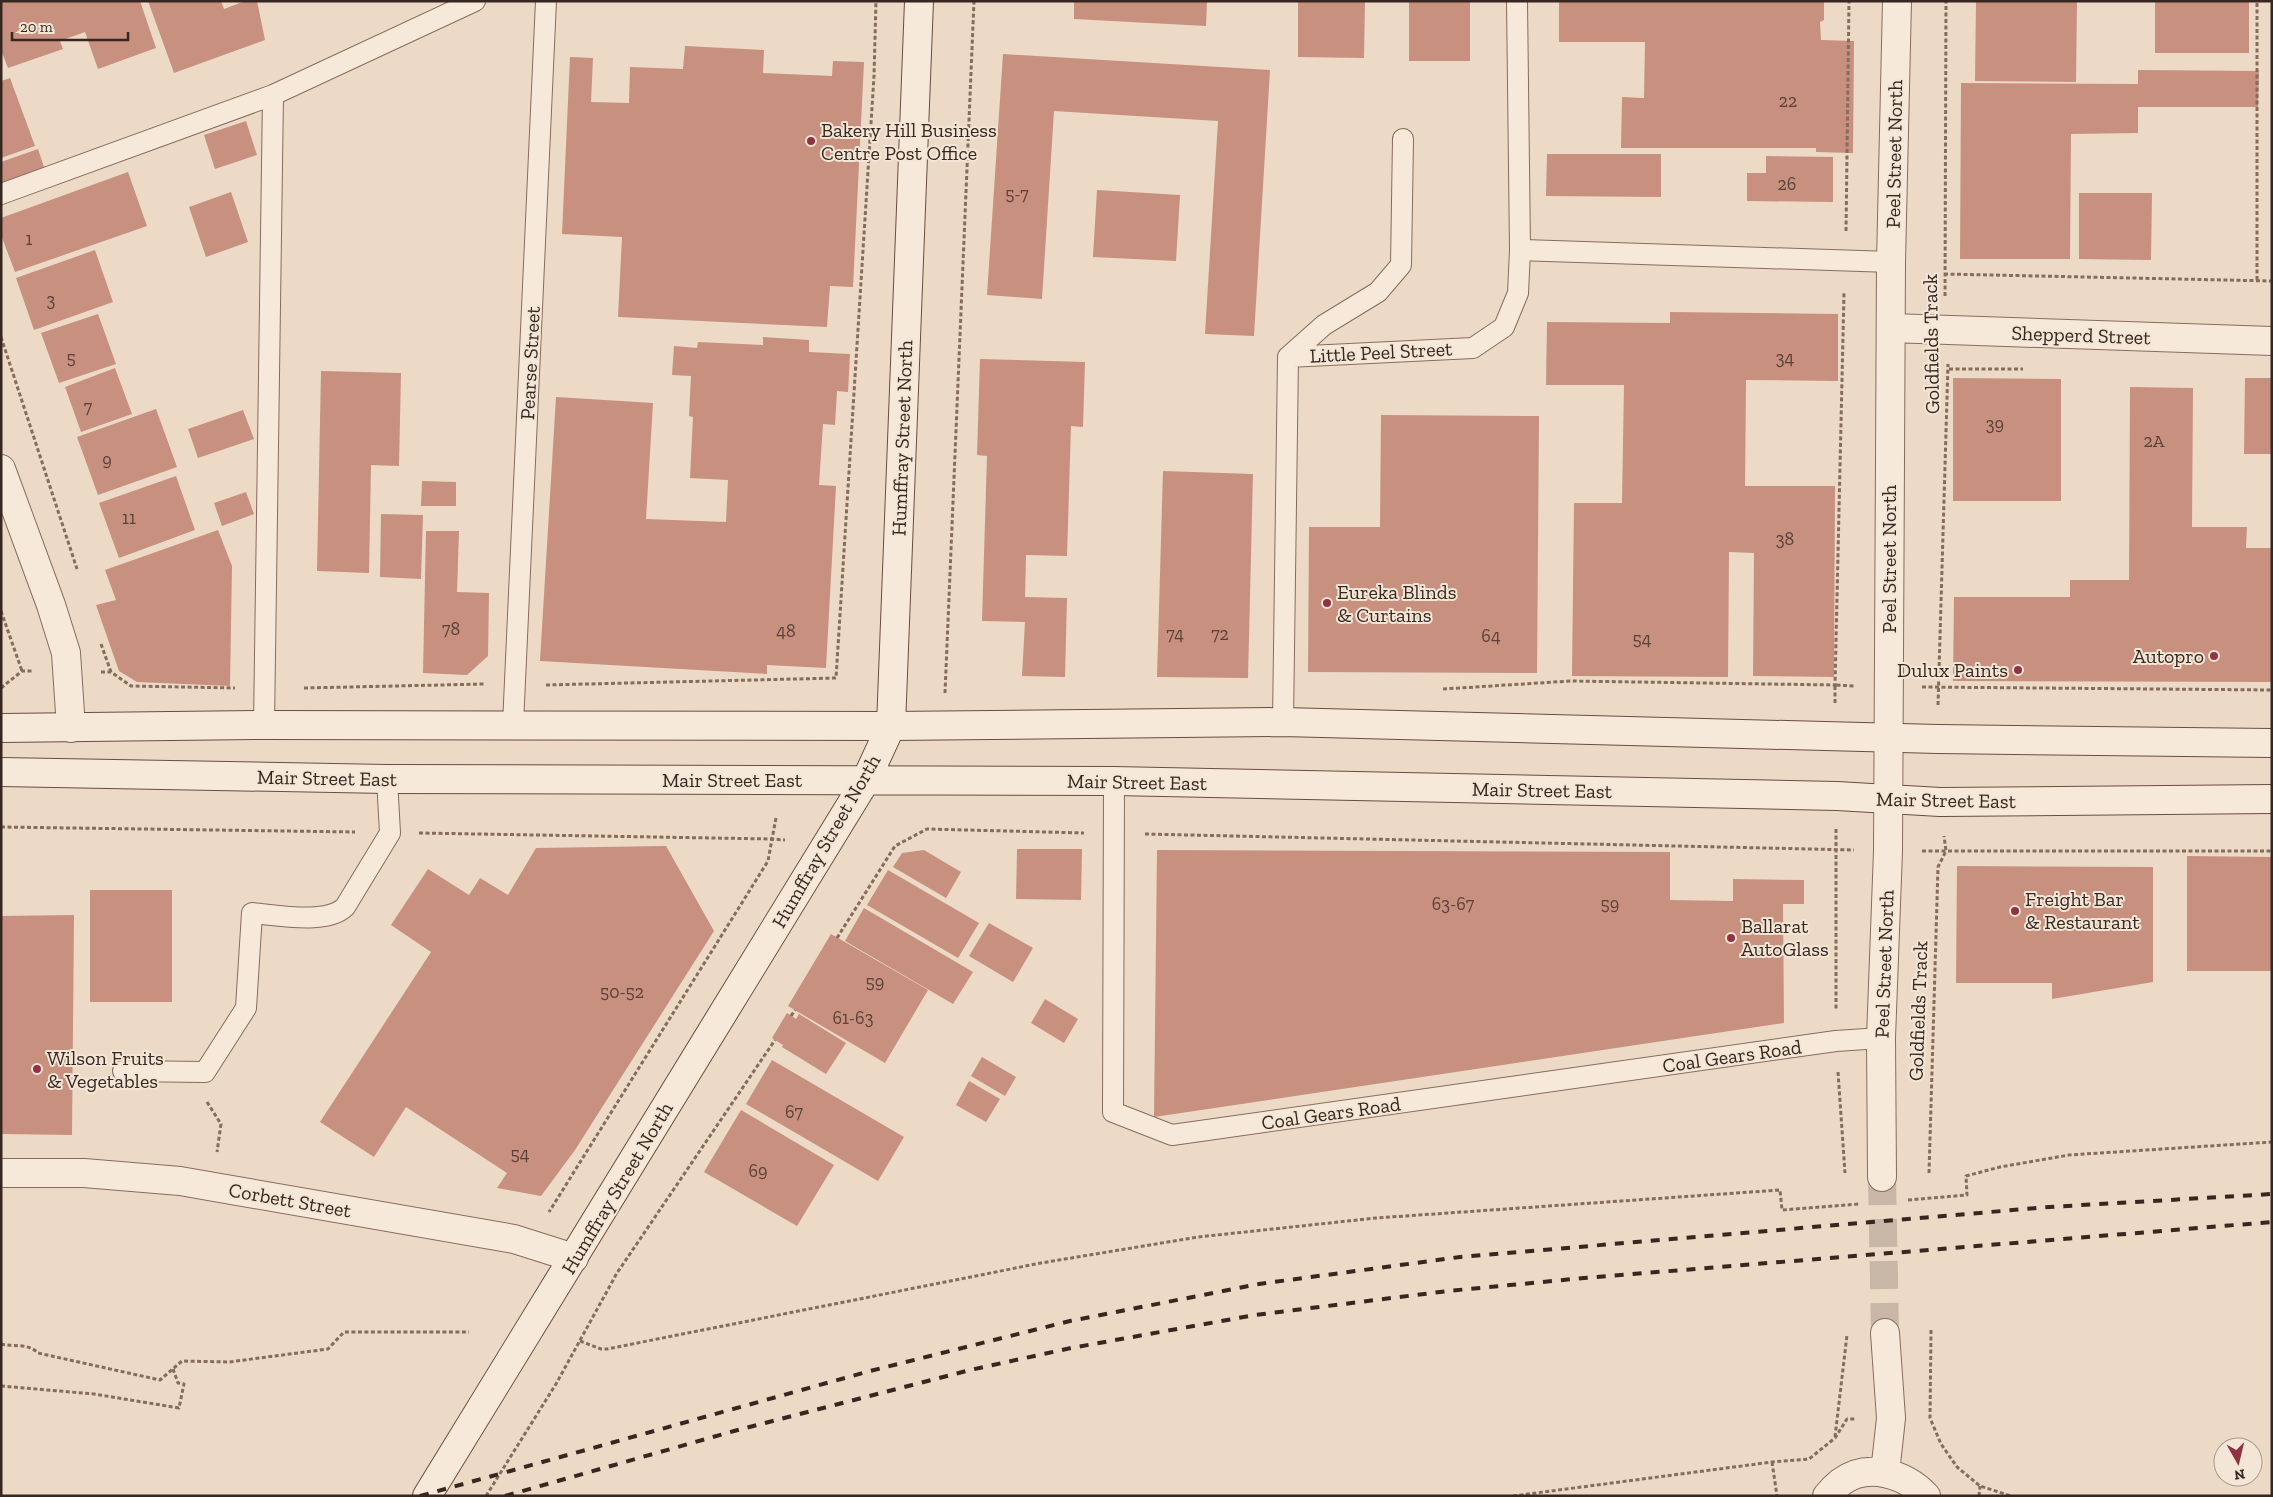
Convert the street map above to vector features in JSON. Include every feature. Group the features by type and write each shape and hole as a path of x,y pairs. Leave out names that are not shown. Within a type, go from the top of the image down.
{"main road":[{"name":"Humffray Street North","path":"427,1496 866,780 891,726 919,1"},
{"name":"Peel Street North","path":"1882,1177 1881,1038 1888,851 1891,262 1897,1"},
{"name":"Shepperd Street","path":"1891,328 2272,341"},
{"path":"1,469 51,605 66,654 71,728"},
{"path":"1,728 264,725 891,726 1284,722 1889,738 2272,743"},
{"name":"Mair Street East","path":"1,772 387,779 1114,781 1827,796 1950,802 2272,799"},
{"name":"Corbett Street","path":"1,1173 84,1173 180,1180 514,1239 574,1258"},
{"path":"1885,1333 1891,1418 1885,1473"},
{"path":"1827,1496 1842,1481 1866,1472 1885,1473 1914,1484 1926,1496"}],"lane":[{"path":"1,194 272,95 475,1"},
{"name":"Pearse Street","path":"513,725 546,1"},
{"name":"Little Peel Street","path":"1284,722 1288,357 1474,348 1504,326 1518,293 1520,250 1518,1"},
{"path":"264,725 272,95"},
{"path":"1288,357 1324,325 1378,292 1401,265 1403,139"},
{"path":"1520,250 1891,262"},
{"path":"123,1071 204,1072 246,1008 252,913 323,917 337,913 350,902 390,833 387,779"},
{"name":"Coal Gears Road","path":"1114,781 1113,1112 1172,1135 1836,1041 1881,1038"}],"path":[{"path":"98,635 110,672 131,686 264,689 836,678 874,76 876,1"},
{"path":"945,695 974,1"},
{"path":"1835,686 1846,260 1849,1"},
{"name":"Goldfields Track","path":"1946,1 1944,274 1949,369 1939,686 2272,690"},
{"path":"2257,1 2257,280"},
{"path":"1944,274 2272,281"},
{"path":"1,337 80,579"},
{"path":"1,611 22,671"},
{"path":"549,1212 768,862 776,818"},
{"path":"1,827 198,828 785,840"},
{"path":"837,938 895,846 927,829 1888,851 2272,851"},
{"name":"Goldfields Track","path":"1929,1173 1938,867 1946,851"},
{"path":"791,1016 795,1010"},
{"path":"486,1496 556,1384 617,1273 775,1040"},
{"path":"204,1072 206,1102 221,1124 216,1160"},
{"path":"1899,1200 1967,1195 1966,1176 2022,1162 2070,1155 2272,1142"},
{"path":"580,1341 606,1349 1041,1263 1257,1229 1376,1218 1780,1190 1782,1210 1860,1204"},
{"path":"1931,1330 1930,1418 1942,1444 1957,1468 1980,1486 2010,1496"},
{"path":"1,1344 17,1348 24,1345 38,1352 160,1380 182,1361 229,1362 328,1349 344,1332 469,1332"},
{"path":"1835,1438 1847,1336"},
{"path":"1,1386 111,1396 179,1408 184,1384 178,1383 173,1369"},
{"path":"1513,1496 1772,1462 1809,1459 1835,1438 1847,1419 1930,1418"},
{"path":"1772,1462 1777,1496"},
{"path":"1979,1496 1980,1486"}],"building":[{"path":"1,1 140,1 156,48 98,69 85,32 60,41 63,49 8,68 1,50"},
{"path":"148,1 221,1 224,9 245,1 257,1 265,40 174,73"},
{"path":"1074,1 1207,1 1206,26 1074,19"},
{"path":"1298,1 1365,1 1364,58 1298,57"},
{"path":"1409,1 1470,1 1470,61 1409,61"},
{"path":"1559,1 1824,1 1824,20 1820,22 1821,40 1854,41 1853,153 1816,152 1816,148 1621,148 1622,97 1644,98 1645,42 1559,42"},
{"path":"1976,1 2077,1 2076,82 1975,81"},
{"path":"2155,1 2249,1 2249,53 2155,53"},
{"path":"685,46 764,50 763,73 832,76 833,61 864,62 853,287 830,286 827,327 618,317 622,237 562,234 570,57 593,58 591,102 629,103 630,67 683,69"},
{"path":"1003,54 1270,70 1254,336 1205,334 1218,121 1054,111 1042,299 987,295"},
{"path":"2138,70 2259,71 2258,107 2138,107 2138,133 2071,134 2070,259 1960,259 1961,83 2138,84"},
{"path":"10,78 35,146 1,158 1,81"},
{"path":"246,121 257,155 215,169 204,135"},
{"path":"38,149 46,173 1,189 1,162"},
{"path":"1547,154 1661,154 1661,197 1546,196"},
{"path":"1766,156 1833,157 1833,202 1747,201 1747,173 1766,173"},
{"path":"128,172 147,226 15,272 1,235 1,218"},
{"path":"1097,190 1180,195 1176,261 1093,257"},
{"path":"231,192 248,242 206,257 189,207"},
{"path":"2079,193 2152,193 2151,260 2079,259"},
{"path":"95,250 113,302 34,330 16,278"},
{"path":"1670,312 1838,314 1838,381 1746,380 1745,486 1835,486 1834,677 1753,676 1754,553 1729,552 1728,677 1572,676 1574,503 1622,503 1624,385 1546,385 1547,322 1670,323"},
{"path":"98,314 116,364 59,383 41,333"},
{"path":"763,337 809,340 809,352 850,354 848,392 837,391 835,425 823,424 819,485 836,486 826,668 767,665 767,674 540,661 556,397 653,403 646,519 726,522 728,480 690,478 693,417 689,416 691,376 672,375 674,346 697,348 698,342 763,345"},
{"path":"980,359 1085,362 1083,427 1071,426 1067,556 1026,555 1025,597 1067,598 1065,677 1022,676 1025,622 982,621 987,456 977,455"},
{"path":"115,368 132,414 81,432 65,387"},
{"path":"321,371 401,373 399,466 371,465 369,573 317,571"},
{"path":"1953,378 2061,379 2061,501 1953,501"},
{"path":"2245,378 2272,378 2272,454 2244,454"},
{"path":"2130,387 2193,388 2192,527 2247,527 2246,548 2272,548 2272,682 1953,681 1954,597 2070,597 2070,580 2129,580"},
{"path":"156,409 177,467 98,495 77,437"},
{"path":"243,410 254,439 198,458 188,429"},
{"path":"1381,415 1539,416 1537,673 1308,672 1309,527 1380,527"},
{"path":"1163,471 1253,474 1248,678 1157,677"},
{"path":"176,476 195,530 119,558 99,503"},
{"path":"422,481 456,482 456,506 421,506"},
{"path":"246,492 254,514 222,526 214,503"},
{"path":"381,514 423,515 421,579 380,577"},
{"path":"218,530 232,566 230,686 137,682 119,671 96,605 116,600 105,570"},
{"path":"426,531 459,531 457,592 489,593 488,656 467,675 423,673"},
{"path":"666,846 714,931 575,1150 541,1196 497,1188 507,1173 406,1107 374,1157 320,1122 431,952 391,925 428,869 469,895 480,878 508,895 536,848"},
{"path":"1017,849 1082,849 1081,900 1016,899"},
{"path":"924,850 961,872 946,898 893,867 902,853"},
{"path":"1157,850 1670,852 1670,900 1733,901 1733,879 1804,880 1804,904 1783,904 1784,1023 1154,1117"},
{"path":"2187,856 2272,857 2272,971 2187,971"},
{"path":"1957,866 2153,867 2153,982 2052,999 2052,983 1956,983"},
{"path":"888,870 979,923 958,958 867,905"},
{"path":"90,890 172,890 172,1002 90,1002"},
{"path":"864,908 973,972 953,1004 845,941"},
{"name":"Wilson Fruits & Vegetables","path":"74,915 72,1135 1,1134 1,916"},
{"path":"989,923 1033,948 1013,982 969,956"},
{"path":"831,934 928,990 885,1063 788,1006"},
{"path":"1045,999 1078,1019 1064,1043 1031,1023"},
{"path":"787,1013 796,1019 799,1014 846,1043 826,1074 782,1047 783,1045 772,1038"},
{"path":"982,1057 1016,1077 1005,1096 971,1076"},
{"path":"772,1060 904,1137 878,1181 746,1104"},
{"path":"969,1081 1000,1099 986,1122 956,1105"},
{"path":"741,1110 834,1165 797,1226 704,1172"}],"tunnel":[{"path":"1882,1177 1885,1333"}],"railway":[{"path":"420,1496 870,1371 1070,1321 1259,1284 1460,1257 2049,1207 2272,1194"},
{"path":"505,1496 734,1431 970,1370 1071,1348 1255,1315 1448,1291 1584,1278 2272,1222"}],"place":[{"name":"Bakery Hill Business Centre Post Office","path":"811,141"},
{"name":"Eureka Blinds & Curtains","path":"1327,603"},
{"name":"Autopro","path":"2214,656"},
{"name":"Dulux Paints","path":"2018,670"},
{"name":"Freight Bar & Restaurant","path":"2015,911"},
{"name":"Ballarat AutoGlass","path":"1731,938"},
{"name":"Wilson Fruits & Vegetables","path":"37,1069"}]}
